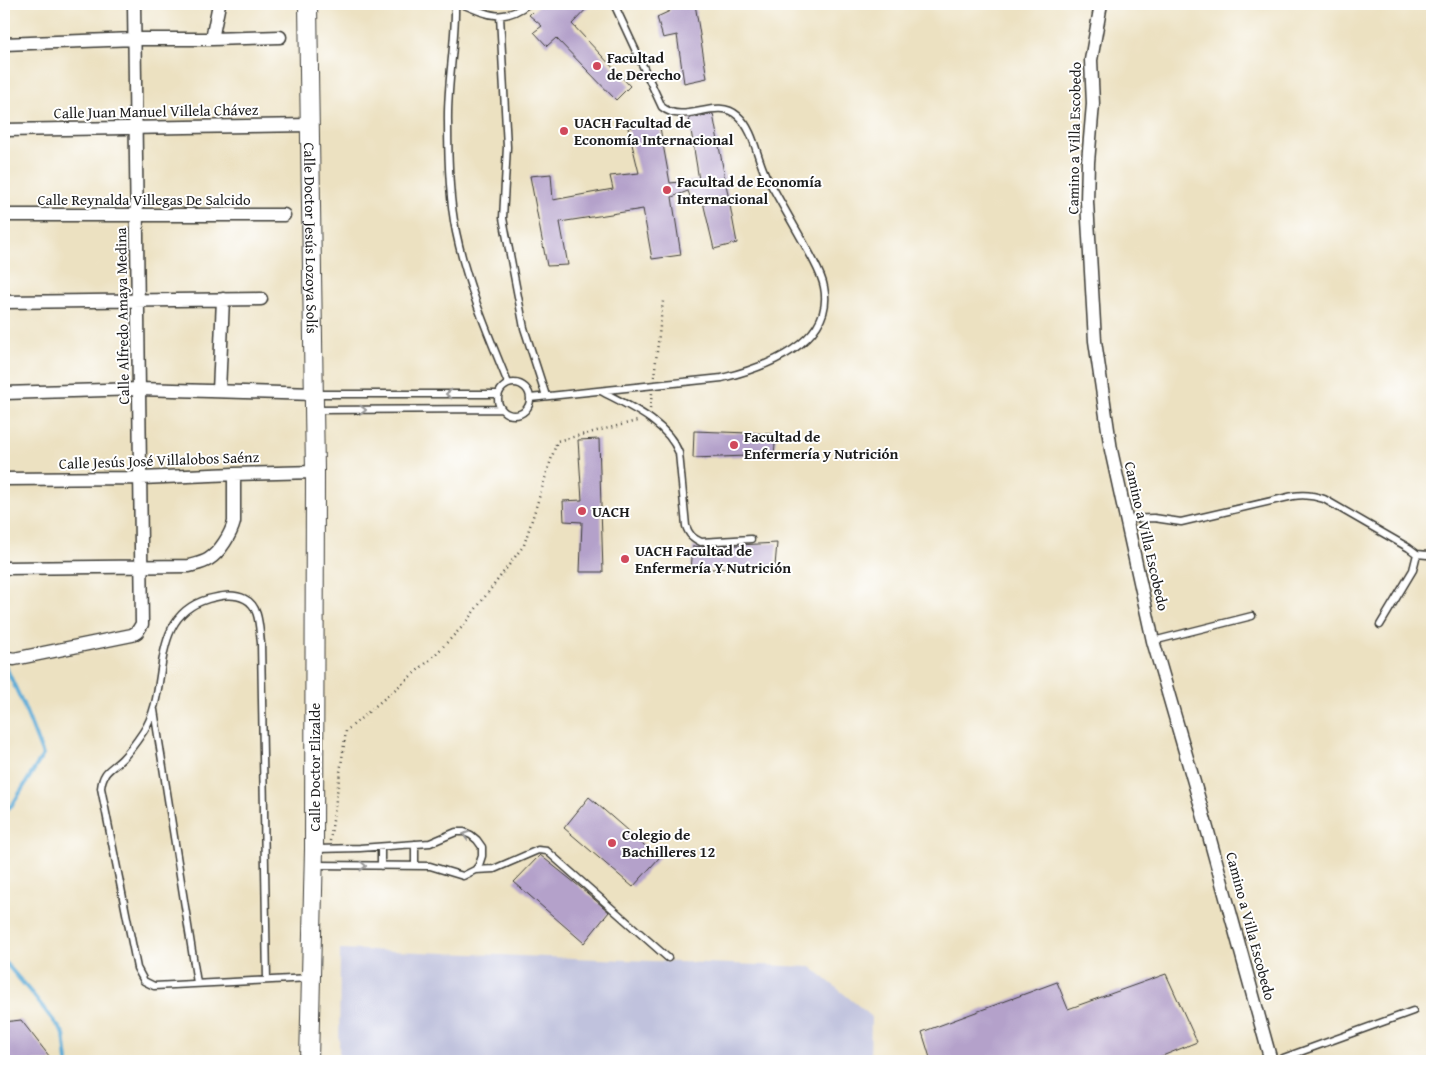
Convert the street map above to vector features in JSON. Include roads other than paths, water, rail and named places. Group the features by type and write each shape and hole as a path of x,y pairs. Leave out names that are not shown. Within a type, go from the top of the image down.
{"street":[{"name":"Calle Alfredo Amaya Medina","path":"4,656 14,659 132,635 140,628 143,618 134,4"},
{"path":"212,39 218,4"},
{"name":"Calle Doctor Jesús Lozoya Solís","path":"308,4 315,472"},
{"name":"Camino a Villa Escobedo","path":"1101,4 1092,60 1093,104 1088,162 1088,202 1095,341 1111,450 1153,641 1271,1061"},
{"path":"4,44 135,39 280,37"},
{"name":"Calle Juan Manuel Villela Chávez","path":"4,130 310,125"},
{"name":"Calle Reynalda Villegas De Salcido","path":"4,215 284,215"},
{"path":"219,391 223,299"},
{"path":"4,302 261,299"},
{"path":"4,393 139,389 219,391 314,402"},
{"name":"Calle Jesús José Villalobos Saénz","path":"4,479 141,478 315,472"},
{"name":"Calle Doctor Elizalde","path":"309,1061 311,978 319,854 315,472"},
{"path":"4,568 189,566 208,560 230,533 234,522 234,474"}],"lane":[{"path":"455,4 448,122 452,206 456,232 472,293 508,383"},
{"path":"462,4 488,14 500,16 513,13 528,4"},
{"path":"530,398 722,378 748,372 786,355 804,341 820,322 825,305 821,276 765,174 749,131 743,122 737,115 725,110 718,109 679,115 662,107 614,4"},
{"path":"500,16 507,148 503,218 524,328 546,396"},
{"path":"508,383 523,385 529,393 528,408 520,414 509,415 498,404 498,394 508,383"},
{"path":"601,391 648,418 673,440 679,453 686,526 688,533 694,539 701,542 751,539"},
{"path":"314,402 498,394"},
{"path":"314,402 501,409"},
{"path":"1125,519 1154,518 1181,522 1293,496 1314,495 1336,505 1417,554 1427,555 1432,552"},
{"path":"1380,625 1413,570 1417,554"},
{"path":"267,980 261,643 256,611 252,603 232,595 222,596 193,604 179,615 165,645 154,708 144,731 122,759 105,774 101,788 136,968 144,981 154,986 311,978"},
{"path":"1153,641 1252,616"},
{"path":"154,708 198,983"},
{"path":"319,854 430,843 456,832 471,835 482,847 482,856 475,870"},
{"path":"415,844 415,866"},
{"path":"381,847 381,866"},
{"path":"319,854 381,866 436,868 463,876 475,870 494,869 538,850 547,851 668,958"},
{"path":"1275,1061 1413,1010"}],"waterway":[{"path":"4,663 43,755 13,804 4,812"},
{"path":"4,961 64,1034 67,1061"}],"place":[{"name":"Facultad de Derecho","path":"597,66"},
{"name":"UACH Facultad de Economía Internacional","path":"564,131"},
{"name":"Facultad de Economía Internacional","path":"667,190"},
{"name":"Facultad de Enfermería y Nutrición","path":"734,445"},
{"name":"UACH","path":"582,511"},
{"name":"UACH Facultad de Enfermería Y Nutrición","path":"625,559"},
{"name":"Colegio de Bachilleres 12","path":"612,843"}]}
